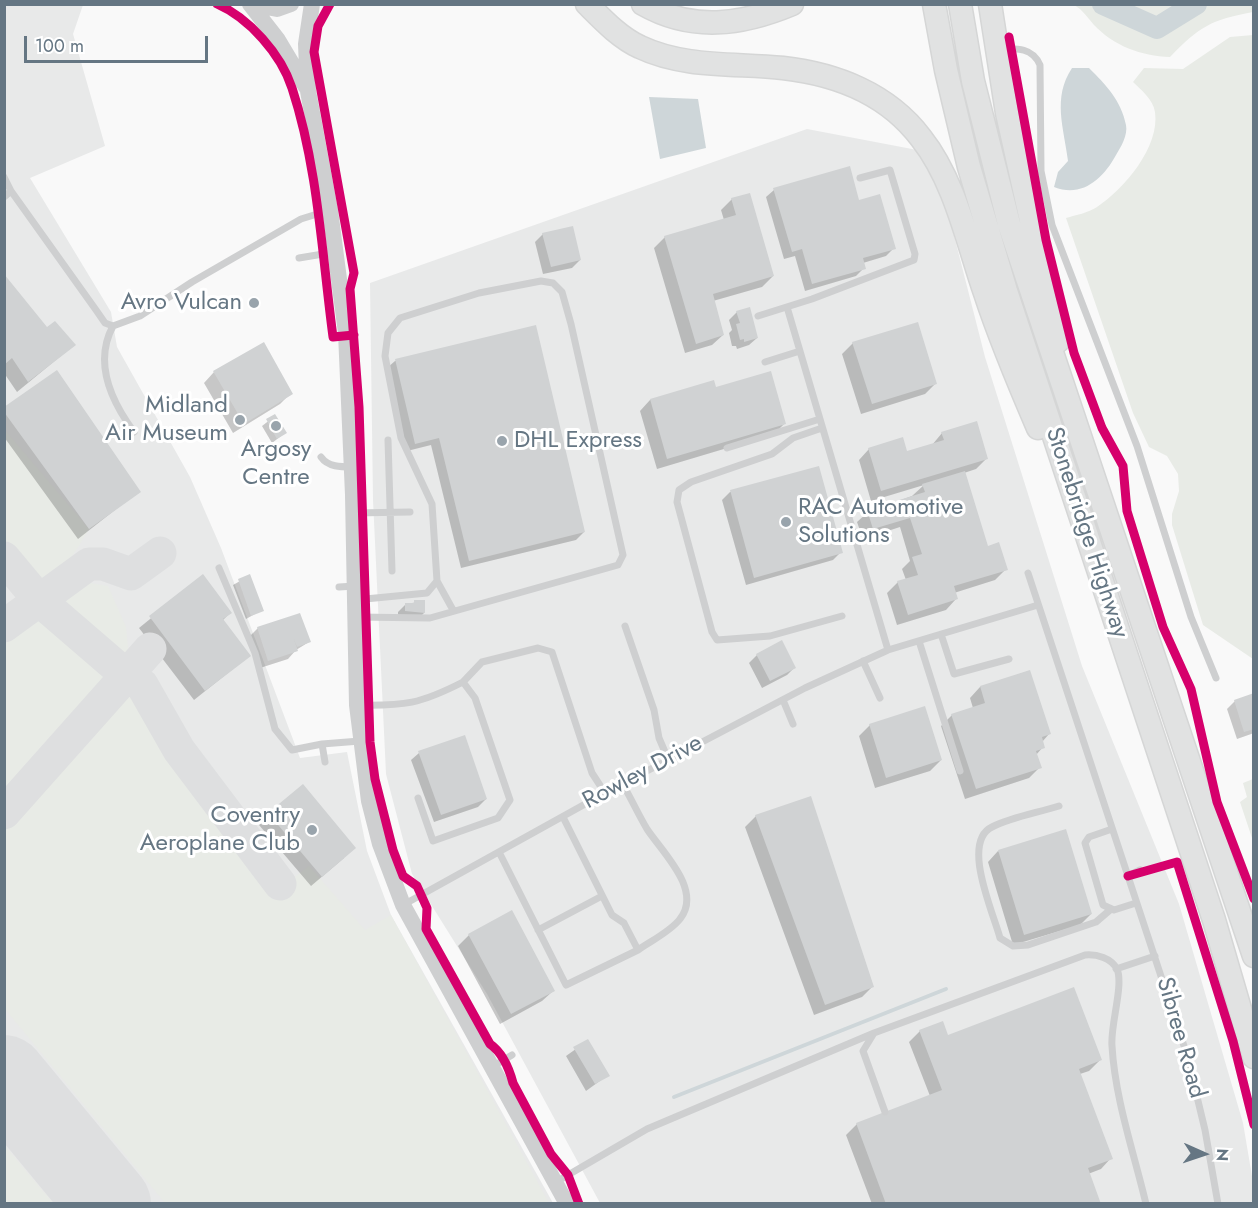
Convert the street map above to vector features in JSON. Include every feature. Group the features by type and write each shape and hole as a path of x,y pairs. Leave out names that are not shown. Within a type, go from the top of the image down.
{"highway":[{"path":"587,4 607,25 648,50 698,62 783,68 820,74 854,86 883,101 903,117 931,151 946,181 1014,373 1052,462 1079,510"},
{"path":"643,4 662,15 698,24 763,17 792,4"},
{"name":"Stonebridge Highway","path":"934,4 969,167 1006,291 1214,920 1254,1057"},
{"name":"Stonebridge Highway","path":"960,4 974,81 1009,224 1254,956"},
{"path":"990,4 995,50 1007,113 1053,311 1072,413"}],"street":[{"path":"251,4 277,9 291,4"},
{"path":"251,4 278,40 308,91"},
{"path":"312,4 306,44 308,91 330,210 346,333 354,513 350,591 356,617 357,705 369,801 380,844 403,905 567,1203"}],"lane":[{"path":"995,50 1027,50 1036,57 1040,65 1041,171 1052,225 1137,446 1191,617 1216,678"},
{"path":"758,316 812,299 914,260 915,254 890,170 860,178"},
{"path":"4,177 11,191 105,323 113,326 140,316 192,282 301,219 330,210"},
{"path":"4,197 11,191"},
{"path":"299,258 336,252"},
{"path":"356,617 430,618 618,565 623,555 571,324 562,292 553,283 541,281 479,293 400,318 388,333 385,356 401,438 432,504 437,581 453,610"},
{"path":"787,307 888,650"},
{"path":"113,326 105,341 105,378 121,414 134,432"},
{"path":"765,362 800,351"},
{"path":"727,448 820,420"},
{"path":"822,428 793,438 772,454 691,482 679,490 677,502 715,638 720,640 770,636 842,616"},
{"path":"388,440 392,571"},
{"path":"321,457 325,462 339,467 352,467"},
{"path":"354,513 410,512"},
{"path":"219,568 255,653 275,729 292,750 322,744 360,741"},
{"name":"Sibree Road","path":"1028,573 1187,1055 1205,1130 1218,1203"},
{"path":"350,591 427,593 437,581"},
{"name":"Rowley Drive","path":"403,905 622,783 783,700 888,650 1038,605"},
{"path":"625,626 654,710 659,738 668,759"},
{"path":"941,634 954,674 1009,659"},
{"path":"919,641 960,771"},
{"path":"357,705 412,704 429,699 463,682 482,662 538,648 552,652 592,773 605,793"},
{"path":"863,662 880,698"},
{"path":"418,798 434,841 498,818 510,800 475,698 463,682"},
{"path":"783,700 793,724"},
{"path":"322,744 325,762"},
{"path":"499,852 566,985 638,950 680,920 686,908 687,894 672,864 647,829 622,783"},
{"path":"1059,806 991,827 979,838 976,855 1000,938 1013,946 1028,945 1096,922 1110,910 1136,903"},
{"path":"563,816 612,915 624,923 638,950"},
{"path":"1110,910 1103,905 1085,843 1089,837 1112,829"},
{"path":"1128,876 1140,870"},
{"path":"538,930 603,896"},
{"path":"555,1183 647,1129 874,1033 1085,955 1101,956 1116,969 1119,981 1111,1034 1113,1060 1146,1203"},
{"path":"1116,969 1155,956"},
{"path":"874,1033 863,1051 885,1112"},
{"path":"492,1067 512,1055"}],"shaded area":[{"path":"1253,4 1253,12 1227,18 1198,31 1170,57 1149,55 1119,44 1110,39 1074,5"},
{"path":"5,5 83,5 73,34 105,146 30,178 111,312 117,347 190,477 221,548 300,758 347,752 367,851 391,915 553,1203 5,1204"},
{"path":"1254,35 1253,659 1203,625 1172,525 1172,514 1179,491 1178,474 1167,456 1149,447 1133,413 1066,218 1090,211 1107,199 1129,178 1146,153 1152,139 1155,112 1149,99 1133,82 1144,68 1183,69 1230,37"},
{"path":"1072,68 1089,68 1101,81 1120,108 1126,129 1122,145 1111,164 1098,179 1082,188 1064,190 1054,187 1058,172 1068,161 1061,102 1062,91"},
{"path":"649,97 698,99 706,148 660,159"},
{"path":"807,129 933,153 985,357 1082,666 1179,904 1243,1123 1253,1182 1253,1203 600,1203 487,994 412,874 386,774 373,500 370,283"},
{"path":"4,429 89,529 73,555 60,570 42,578 32,578 5,545"},
{"path":"84,582 108,586 126,627 129,657 5,798 5,642"},
{"path":"119,692 129,696 275,892 309,866 365,930 391,915 549,1203 165,1203 5,1009 5,824"},
{"path":"1253,779 1253,841 1240,802 1247,797 1243,783"},
{"path":"5,1146 53,1203 5,1203"}],"building":[{"path":"850,166 859,200 880,194 896,249 863,258 866,269 812,284 802,249 792,252 773,188"},
{"path":"750,193 774,276 713,294 724,335 696,344 664,236 736,215 731,198"},
{"path":"573,226 581,260 551,267 542,233"},
{"path":"4,274 47,327 55,321 76,345 28,382 12,358 4,365"},
{"path":"750,307 758,338 744,342 744,339 740,340 736,324 740,323 736,311"},
{"path":"918,322 937,384 872,404 852,342"},
{"name":"DHL Express","path":"536,325 585,532 469,561 439,438 415,444 395,359"},
{"path":"264,342 293,394 244,424 213,371"},
{"path":"57,370 141,492 89,529 4,412 4,407"},
{"path":"771,371 786,424 667,459 650,399 714,380 716,387"},
{"name":"Argosy Centre","path":"275,414 287,433 277,439 266,419"},
{"path":"977,421 988,459 881,491 868,448 903,437 907,451 944,440 941,432"},
{"name":"RAC Automotive Solutions","path":"819,466 843,553 754,578 730,490"},
{"path":"965,471 988,546 999,542 1008,570 954,586 958,599 908,615 897,581 918,575 912,557 922,554 910,518 873,529 867,510 925,492 922,484"},
{"path":"203,574 232,613 223,619 251,656 205,691 149,616"},
{"path":"250,574 264,611 251,616 238,579"},
{"path":"414,600 425,600 425,613 405,611 405,603 414,603"},
{"path":"300,613 311,642 297,647 293,637 298,651 268,661 257,627"},
{"path":"782,640 796,668 770,681 756,654"},
{"path":"1030,670 1051,734 1042,737 1045,748 1036,751 1042,768 976,789 951,714 985,703 980,686"},
{"path":"1254,693 1254,729 1244,732 1234,700"},
{"path":"925,706 942,760 886,778 869,724"},
{"path":"465,735 487,799 441,815 418,751"},
{"name":"Coventry Aeroplane Club","path":"303,784 356,848 322,877 268,813"},
{"path":"811,796 874,987 825,1005 755,815"},
{"path":"1066,829 1092,914 1024,935 998,850"},
{"path":"512,910 555,991 511,1014 468,934"},
{"path":"1074,987 1102,1060 1079,1069 1113,1159 1088,1168 1101,1204 886,1204 856,1123 942,1090 919,1030 943,1021 948,1035"},
{"path":"588,1039 610,1076 595,1084 573,1047"}],"waterway":[{"path":"1103,4 1157,28 1196,4"},
{"path":"674,1097 946,989"}],"taxiway":[{"path":"4,626 89,564 103,564 131,574 160,553"},
{"path":"4,558 39,600 126,675 142,685 179,750 280,884"},
{"path":"4,813 150,649"}],"runway":[{"path":"4,1077 109,1204"}],"cycle path":[{"path":"217,4 241,18 262,38 287,75 308,149 333,337 354,335"},
{"path":"330,4 318,26 314,52 354,273 350,289 359,407 370,742 375,779 393,850 403,876 417,886 427,908 426,929 490,1044 505,1061 513,1083 551,1154 568,1175 579,1204"},
{"path":"1009,37 1046,240 1074,353 1102,428 1123,466 1127,511 1163,627 1191,689 1217,802 1254,899"},
{"path":"1128,876 1177,862 1233,1041 1254,1125"}],"place":[{"name":"Avro Vulcan","path":"254,303"},
{"name":"Midland Air Museum","path":"240,420"},
{"name":"Argosy Centre","path":"276,426"},
{"name":"DHL Express","path":"502,441"},
{"name":"RAC Automotive Solutions","path":"786,522"},
{"name":"Coventry Aeroplane Club","path":"312,830"}]}
